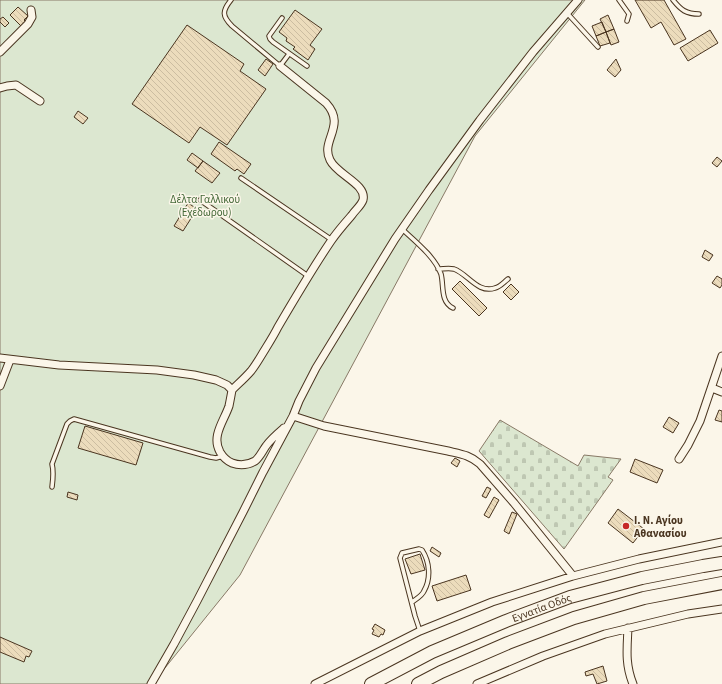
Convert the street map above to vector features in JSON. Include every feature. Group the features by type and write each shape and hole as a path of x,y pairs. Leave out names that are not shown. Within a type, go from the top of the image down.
{"highway":[{"name":"Εγνατία Οδός","path":"371,684 432,652 506,621 570,597 642,578 722,563"},
{"name":"Εγνατία Οδός","path":"418,684 441,672 502,646 574,618 644,598 722,583"}],"street":[{"path":"151,684 197,601 293,416 316,368 402,228 480,120 533,52 578,0"},
{"path":"0,52 28,24 32,17 31,10"},
{"path":"280,66 331,108 334,114 335,122 328,148 329,159 335,168 361,189 363,194 359,207 332,240 308,276 252,370 232,390 229,406 222,420 218,433 217,442 219,450 223,456 231,462 241,465 251,463 258,459 273,437 288,425"},
{"path":"0,88 16,85 40,101"},
{"path":"679,459 700,421 722,356"},
{"path":"0,358 59,365 157,370 194,375 216,380 227,385 232,390"},
{"path":"0,386 10,360"},
{"path":"712,388 722,392"},
{"path":"293,416 324,426 468,455 480,464 514,503 573,576"},
{"path":"315,684 420,631 492,602 573,576 639,559 722,542"},
{"path":"477,684 543,656 606,634 688,614 722,609"},
{"path":"628,628 627,657 633,684"}],"lane":[{"path":"231,0 225,10 224,15 226,20 232,26 280,66 289,54"},
{"path":"619,0 628,14 627,21"},
{"path":"674,0 686,13 699,14"},
{"path":"567,13 598,47"},
{"path":"282,18 269,36 270,39 307,66"},
{"path":"241,178 332,240"},
{"path":"200,200 308,276"},
{"path":"402,228 432,258 441,274 445,301 448,306 453,308"},
{"path":"438,269 452,269 459,272 480,288 496,288 508,279"},
{"path":"52,487 54,470 52,464 67,424 74,419 210,457 216,458 223,456"},
{"path":"412,602 424,592 429,577 424,553 419,549 404,552 400,555 400,558 415,616 420,631"}],"green space":[{"name":"Δέλτα Γαλλικού (Εχέδωρου)","path":"0,0 585,0 475,136 240,575 152,684 0,684"},
{"path":"500,420 578,466 584,455 621,459 608,477 613,480 564,549 479,451"}],"building":[{"path":"635,0 664,0 686,39 674,45 661,22 651,28"},
{"path":"18,7 28,16 24,20 26,22 22,27 10,15"},
{"path":"295,10 322,29 310,45 315,49 308,60 293,49 295,47 286,41 287,38 279,32"},
{"path":"608,15 614,29 606,32 600,19"},
{"path":"3,17 9,23 5,27 0,22 0,19"},
{"path":"602,22 606,32 596,36 592,26"},
{"path":"187,25 244,64 240,71 266,89 227,145 200,127 189,143 132,104"},
{"path":"614,29 619,42 611,45 606,32"},
{"path":"710,30 718,43 688,61 680,48"},
{"path":"606,32 610,43 600,46 596,36"},
{"path":"266,59 273,64 265,76 258,70"},
{"path":"616,59 621,70 615,77 607,70"},
{"path":"78,111 88,118 83,124 74,117"},
{"path":"219,142 251,164 244,174 237,169 235,171 211,154"},
{"path":"192,153 203,161 198,168 187,160"},
{"path":"717,157 722,161 717,167 712,163"},
{"path":"203,161 220,173 212,183 195,171"},
{"path":"188,203 197,209 183,231 174,226"},
{"path":"705,250 713,255 709,261 702,257"},
{"path":"717,276 722,279 722,285 720,288 712,283"},
{"path":"460,281 487,308 479,316 452,289"},
{"path":"511,284 519,292 511,300 503,292"},
{"path":"719,410 722,411 722,422 715,420"},
{"path":"669,417 679,423 673,433 663,427"},
{"path":"85,426 143,443 136,465 78,448"},
{"path":"455,458 460,461 457,467 451,463"},
{"path":"635,459 663,470 657,483 630,472"},
{"path":"487,487 491,489 486,498 482,496"},
{"path":"68,492 78,495 77,500 67,497"},
{"path":"494,497 499,500 489,518 484,515"},
{"name":"Ι. Ν. Αγίου Αθανασίου","path":"618,509 644,529 633,543 608,523"},
{"path":"512,512 517,514 509,534 504,531"},
{"path":"432,547 441,553 439,557 430,551"},
{"path":"420,554 425,570 411,574 405,559"},
{"path":"466,575 471,590 437,601 432,586"},
{"path":"375,624 385,630 383,635 381,634 379,637 372,634 374,630 372,629"},
{"path":"0,637 32,651 29,657 26,656 24,662 0,652"},
{"path":"603,666 607,681 597,684 593,674 586,676 585,672"}],"place":[{"name":"Ι. Ν. Αγίου Αθανασίου","path":"626,526"}]}
